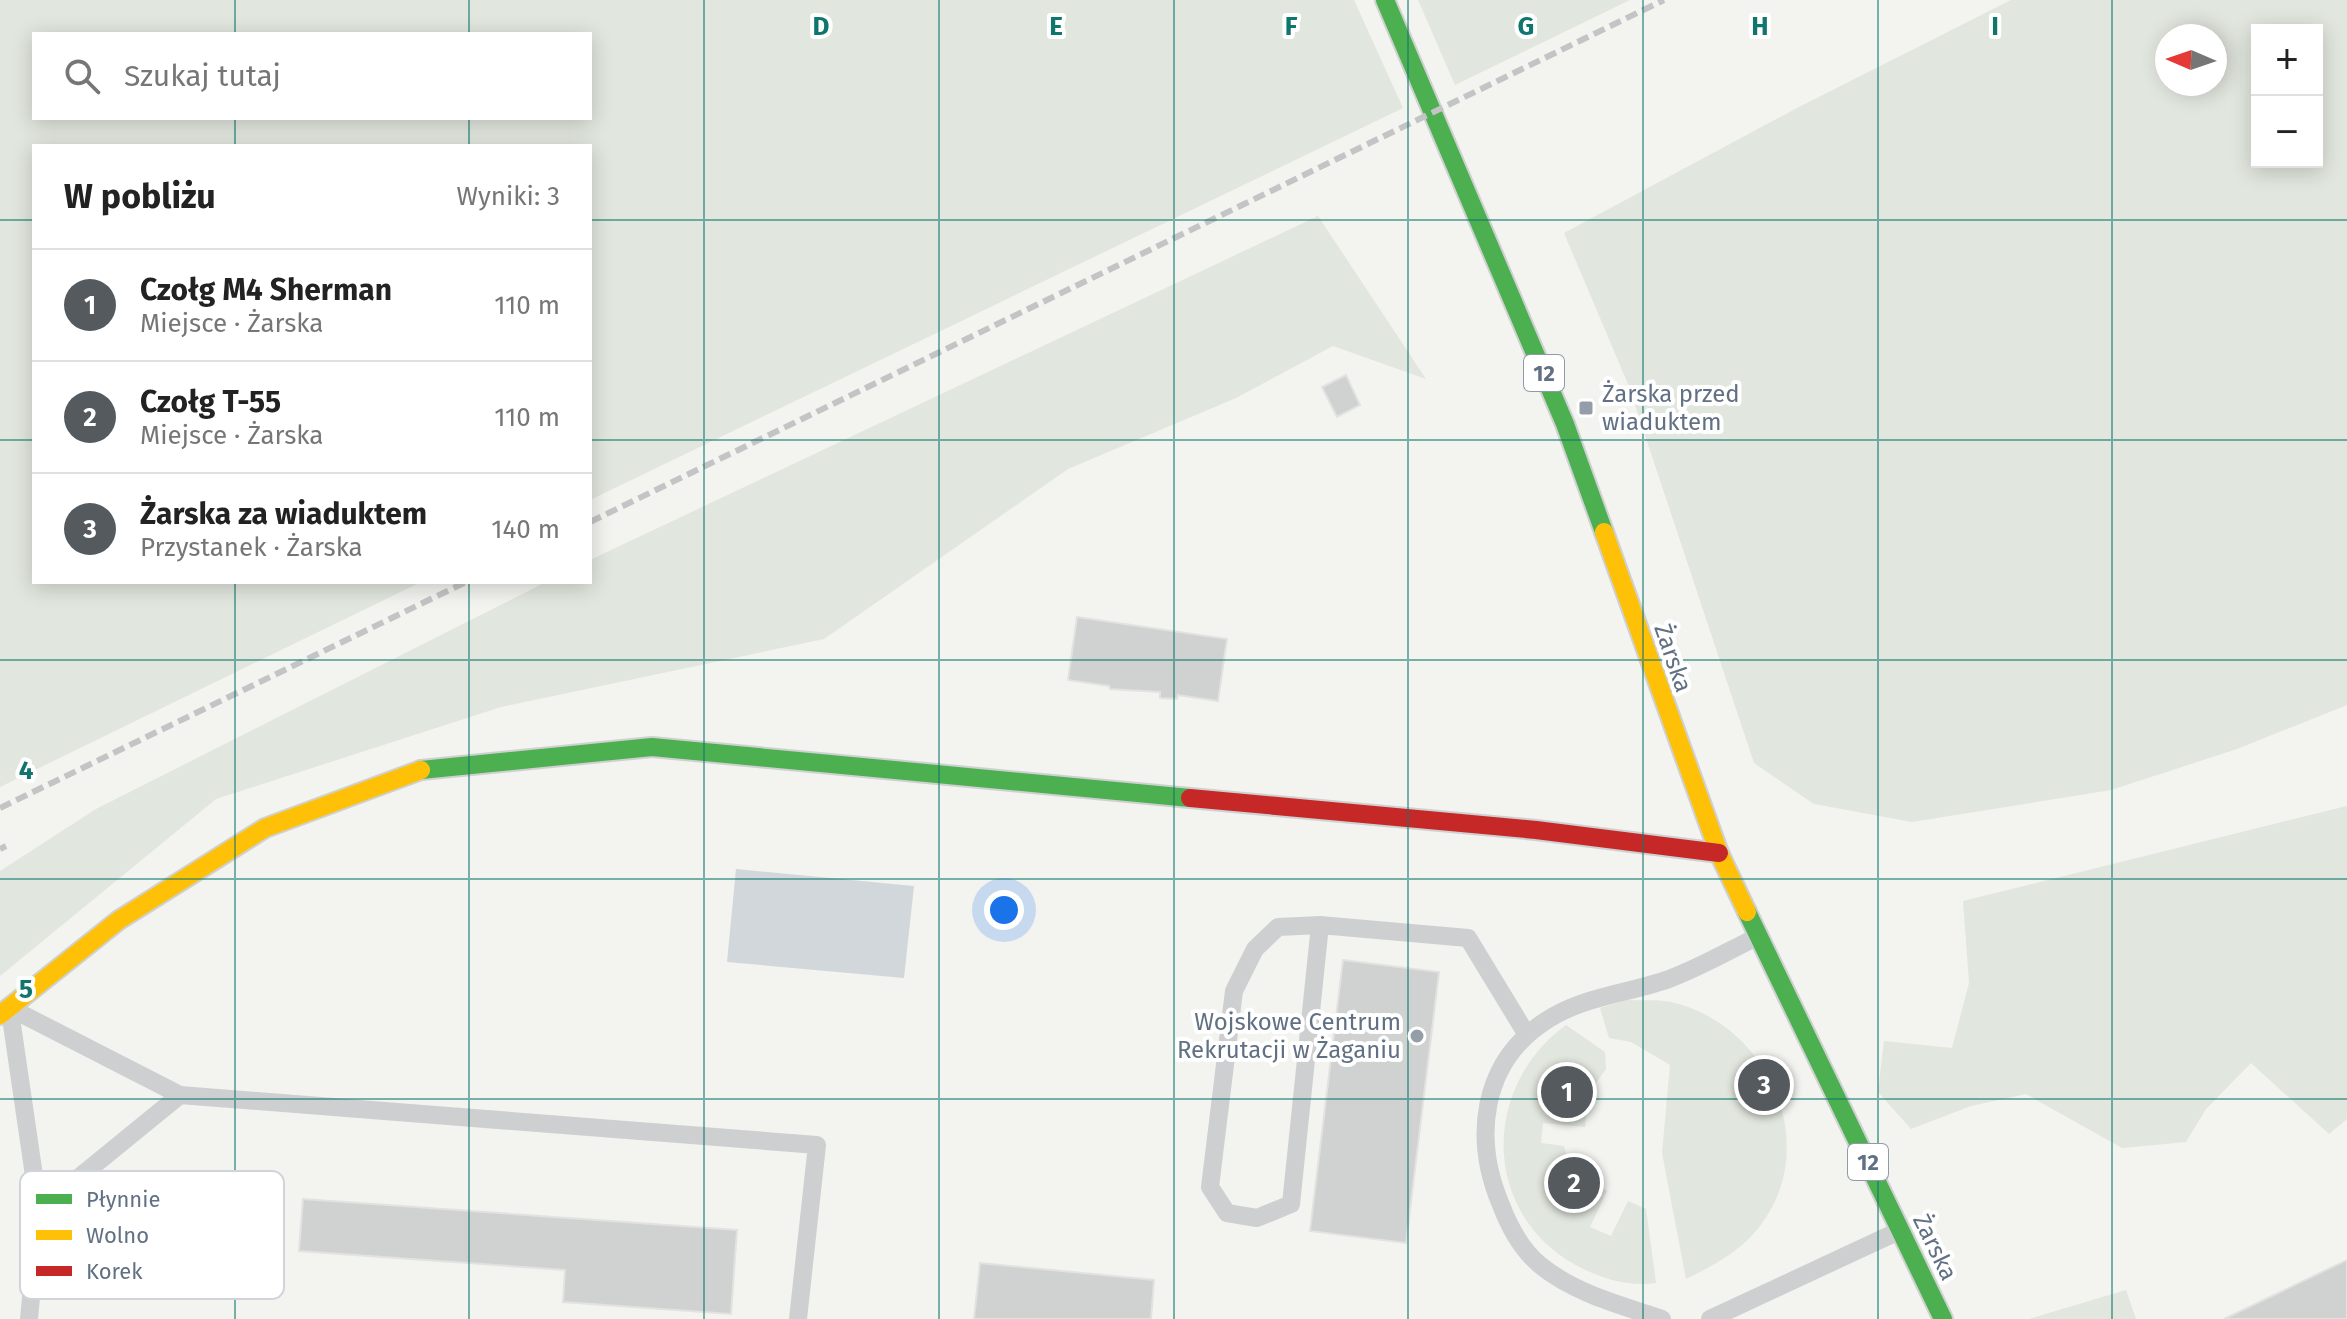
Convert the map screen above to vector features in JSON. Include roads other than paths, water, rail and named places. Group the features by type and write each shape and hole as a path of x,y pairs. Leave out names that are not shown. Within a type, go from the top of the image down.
{"street":[{"name":"Żarska","path":"1385,0 1565,424 1719,853 1943,1319"},
{"path":"5,1012 119,920 265,828 375,784 433,766 507,757 652,747 1520,828 1719,853"}],"lane":[{"path":"1320,925 1291,1204 1257,1218 1227,1213 1210,1187 1234,991 1255,949 1278,927 1320,925 1468,938 1527,1035"},
{"path":"1662,1319 1588,1294 1539,1265 1510,1228 1487,1174 1484,1126 1495,1077 1513,1048 1527,1035 1573,1005 1668,979 1757,937"},
{"path":"5,1012 180,1095 817,1145 798,1319"},
{"path":"5,1012 32,1171"},
{"path":"87,1171 180,1095"},
{"path":"1710,1319 1901,1230"},
{"path":"29,1319 31,1299"}],"railway":[{"path":"592,521 1664,0"},
{"path":"0,808 462,584"},
{"path":"0,849 6,846"}],"place":[{"name":"Żarska przed wiaduktem","path":"1586,408"},
{"name":"Wojskowe Centrum Rekrutacji w Żaganiu","path":"1417,1036"},
{"name":"Żarska za wiaduktem","path":"1764,1085"},
{"name":"Czołg M4 Sherman","path":"1567,1092"},
{"name":"Czołg T-55","path":"1574,1183"}]}
